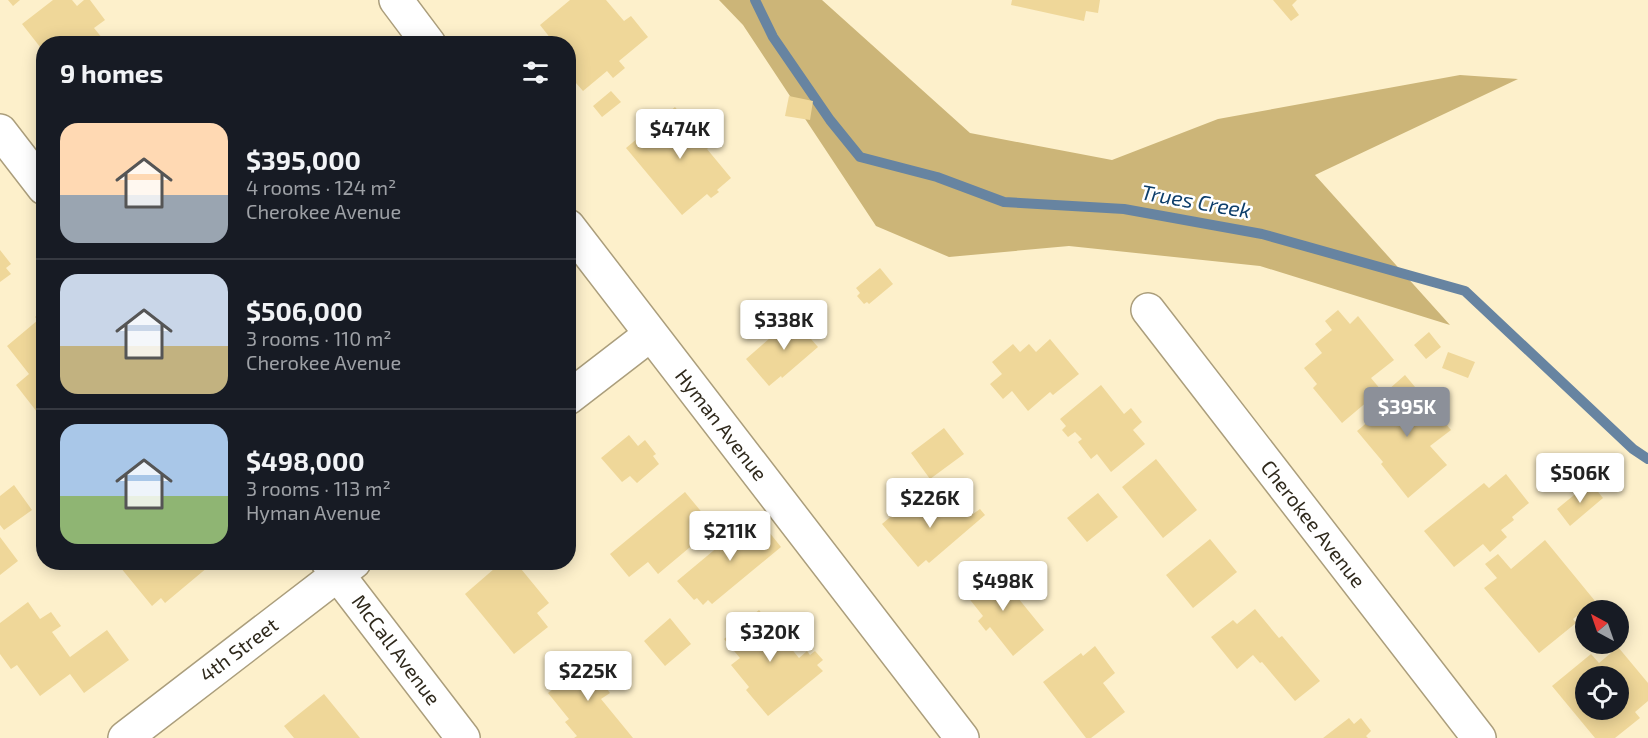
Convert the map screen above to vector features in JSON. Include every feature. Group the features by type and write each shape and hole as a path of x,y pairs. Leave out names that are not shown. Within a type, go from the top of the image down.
{"street":[{"path":"396,0 423,36"},
{"path":"0,130 36,177"},
{"name":"Hyman Avenue","path":"576,236 962,738"},
{"name":"Cherokee Avenue","path":"1148,310 1479,738"},
{"path":"576,392 651,334"},
{"name":"4th Street","path":"125,738 336,570"},
{"name":"McCall Avenue","path":"342,570 463,738"}],"shaded area":[{"path":"719,0 822,0 970,133 1112,160 1218,119 1460,75 1518,79 1315,175 1450,325 1260,266 1069,246 949,257 876,226 743,25"}],"building":[{"path":"8,0 20,0 13,6"},
{"path":"53,0 72,0 77,6 84,0 90,0 105,20 94,28 100,36 36,36 36,42 22,24"},
{"path":"570,0 606,0 624,21 631,16 648,37 619,61 625,68 613,78 607,71 583,91 576,83 576,36 549,36 540,25"},
{"path":"1012,0 1100,0 1098,13 1086,11 1084,21 1011,5"},
{"path":"1273,0 1297,0 1292,5 1299,15 1291,21"},
{"path":"611,91 621,102 602,117 593,106"},
{"path":"789,96 813,101 810,120 785,116"},
{"path":"675,107 693,129 702,121 718,140 707,149 731,178 717,190 719,192 711,198 707,194 682,215 626,148"},
{"path":"0,250 11,264 6,268 11,274 0,282"},
{"path":"880,268 893,284 869,304 867,302 864,304 857,296 860,293 856,288"},
{"path":"1338,310 1350,324 1358,316 1394,360 1371,378 1381,390 1342,423 1313,388 1317,384 1304,368 1322,353 1315,344 1332,330 1325,321"},
{"path":"800,319 808,329 815,323 822,331 811,339 818,347 782,378 781,376 769,386 746,359 786,324 789,328"},
{"path":"36,322 36,411 16,385 29,374 7,346"},
{"path":"1429,332 1441,347 1426,359 1414,345"},
{"path":"1050,339 1079,374 1053,395 1050,392 1028,411 1012,391 1003,399 990,384 1002,374 992,362 1013,344 1020,352 1029,344 1036,352"},
{"path":"1448,352 1475,362 1468,378 1442,368"},
{"path":"1405,375 1451,430 1430,446 1447,465 1408,498 1381,464 1383,462 1357,431 1396,398 1388,390"},
{"path":"1101,385 1124,414 1131,408 1142,422 1133,430 1145,444 1111,472 1097,454 1091,459 1078,442 1082,439 1075,432 1068,437 1062,430 1066,426 1060,419"},
{"path":"944,428 964,454 930,479 911,453"},
{"path":"629,435 638,446 645,440 656,454 653,456 659,464 637,483 630,476 622,482 601,458"},
{"path":"1156,459 1197,510 1163,538 1122,487"},
{"path":"1506,474 1529,503 1512,517 1514,520 1501,530 1507,537 1490,552 1483,544 1454,567 1424,531 1484,483 1489,488"},
{"path":"1590,482 1603,498 1570,526 1557,509"},
{"path":"14,485 32,510 4,530 0,525 0,496"},
{"path":"685,492 714,527 658,574 648,562 629,577 610,554"},
{"path":"1098,493 1118,517 1087,542 1067,518"},
{"path":"960,499 973,514 980,509 985,515 929,563 926,560 918,567 882,524 909,501 916,509 920,506 922,509 929,503 939,516"},
{"path":"753,512 781,547 712,604 708,600 703,605 697,598 694,600 677,581 725,541 729,545 739,536 733,529"},
{"path":"0,537 18,561 0,575"},
{"path":"1210,539 1237,572 1193,608 1166,575"},
{"path":"1545,540 1594,600 1575,600 1575,617 1573,619 1575,624 1539,653 1484,588 1497,578 1485,564 1498,554 1511,569"},
{"path":"993,567 1044,630 1013,656 990,627 986,631 978,621 983,616 963,591"},
{"path":"123,570 204,570 165,603 161,598 152,606"},
{"path":"493,570 522,570 549,603 537,613 548,627 514,654 465,594"},
{"path":"28,602 40,619 51,612 61,626 52,632 70,657 107,630 129,660 84,693 70,674 40,696 17,665 11,669 0,654 0,623"},
{"path":"1255,609 1279,638 1282,636 1320,681 1295,701 1262,662 1260,663 1253,655 1237,669 1211,637 1233,620 1237,624"},
{"path":"759,610 799,658 807,651 810,655 815,651 823,660 817,665 823,671 768,716 746,690 749,687 731,665 740,658 724,639"},
{"path":"670,618 691,644 665,666 644,641"},
{"path":"1095,646 1115,673 1103,683 1125,712 1091,738 1086,738 1043,682 1081,653 1083,656"},
{"path":"597,653 612,672 601,681 610,693 601,699 633,738 574,738 577,736 565,722 569,719 548,693"},
{"path":"1591,654 1599,663 1610,654 1624,654 1648,683 1648,701 1635,712 1640,718 1615,738 1595,738 1580,720 1629,720 1629,666 1576,666"},
{"path":"1575,667 1575,714 1552,686"},
{"path":"324,694 360,738 294,738 284,726"},
{"path":"1349,718 1354,724 1361,718 1371,731 1366,736 1368,738 1323,738"}],"waterway":[{"name":"Trues Creek","path":"755,0 773,37 830,120 860,157 937,177 1004,202 1124,209 1262,234 1465,291 1633,449 1648,459"}]}
